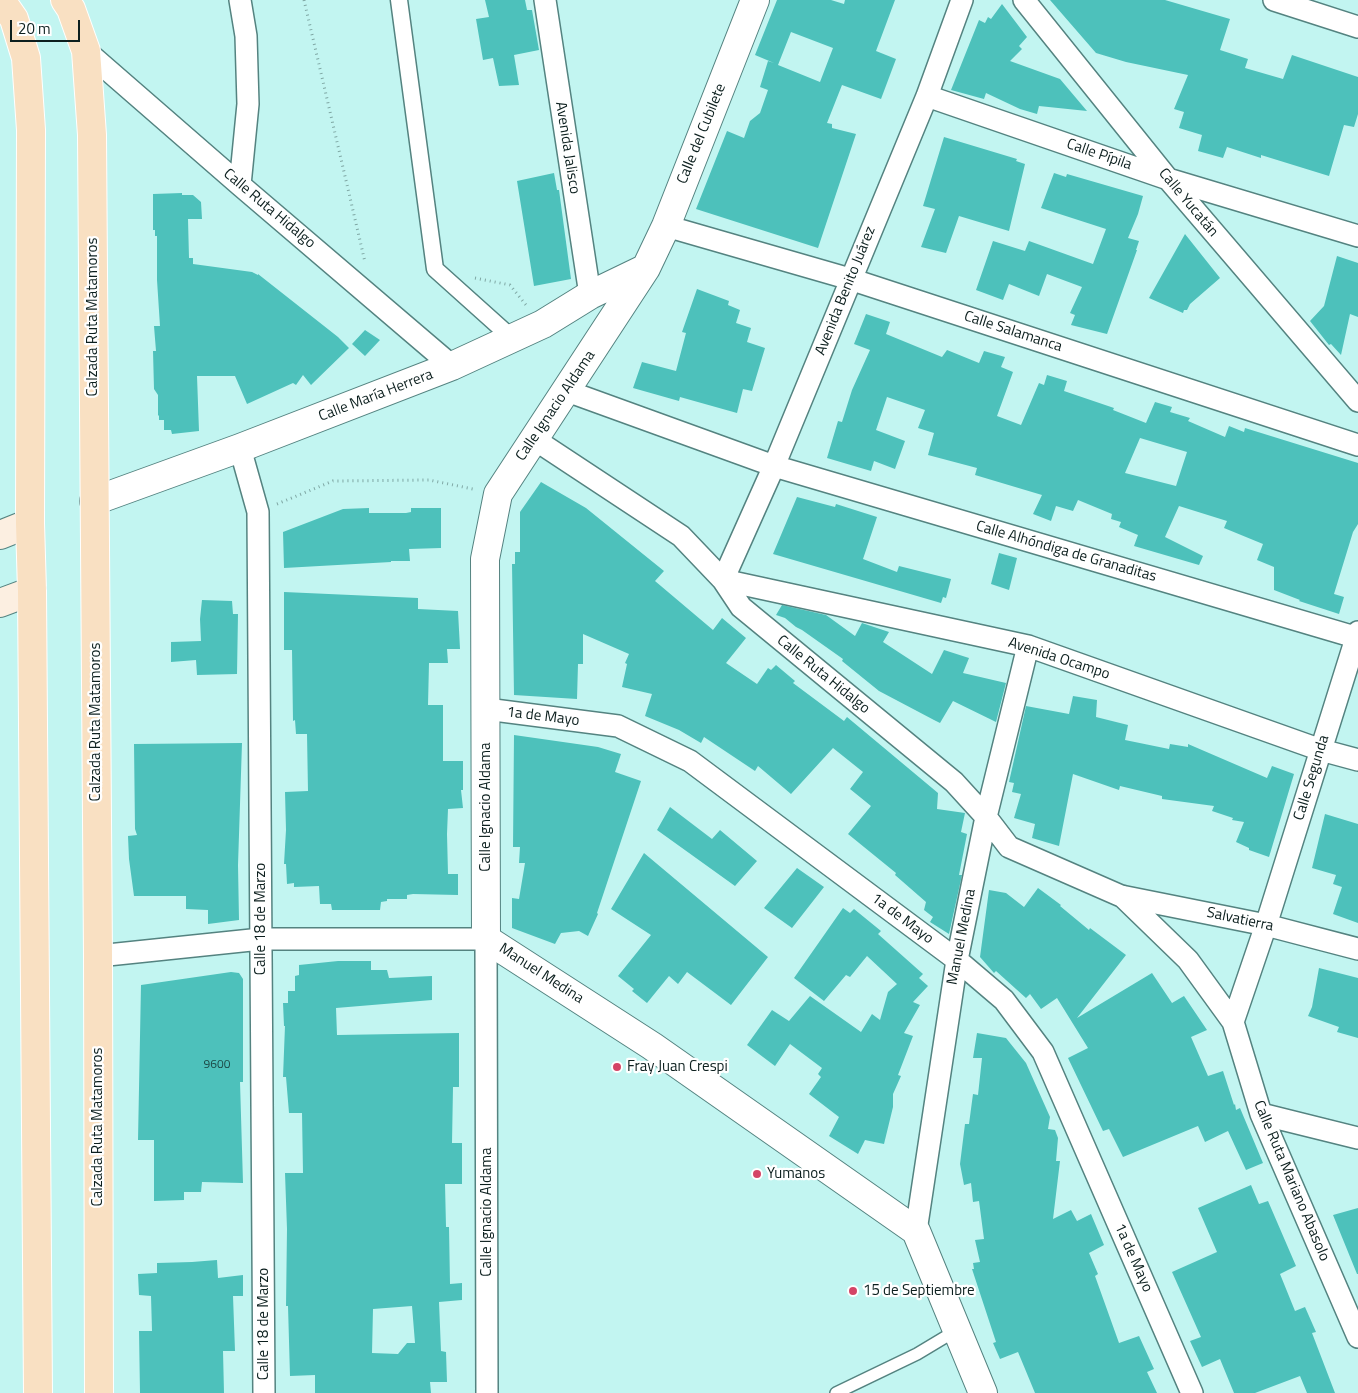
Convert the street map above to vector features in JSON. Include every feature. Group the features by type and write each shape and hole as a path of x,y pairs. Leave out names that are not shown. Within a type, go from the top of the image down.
{"main road":[{"path":"2,0 14,19 26,58 31,130 30,523 38,1393"},
{"name":"Calzada Ruta Matamoros","path":"65,0 71,8 86,51 92,135 98,956 98,1393"},
{"path":"0,535 30,523"},
{"path":"0,603 32,591"}],"street":[{"path":"240,0 246,36 248,104 240,185"},
{"path":"399,0 435,269 513,338"},
{"name":"Avenida Jalisco","path":"545,0 590,295"},
{"name":"Calle del Cubilete","path":"646,268 666,226 755,0"},
{"name":"Avenida Benito Juárez","path":"723,580 774,466 927,96 962,0"},
{"name":"Calle Yucatán","path":"1024,0 1168,179 1358,401"},
{"path":"1274,0 1358,27"},
{"name":"Calle Ruta Hidalgo","path":"86,51 452,366"},
{"name":"Calle Pípila","path":"927,96 1168,179 1358,236"},
{"name":"Calle Salamanca","path":"666,226 850,279 1358,445"},
{"name":"Calle María Herrera","path":"94,501 240,448 452,366 543,324 590,295 646,268"},
{"name":"Calle Ignacio Aldama","path":"487,1393 485,559 498,494 646,268"},
{"name":"Calle Alhóndiga de Granaditas","path":"567,391 774,466 1357,636"},
{"name":"Calle Ruta Hidalgo","path":"534,439 681,536 723,580 741,607 954,782 986,817 1009,847 1122,896"},
{"name":"Calle 18 de Marzo","path":"240,448 258,512 264,1393"},
{"name":"Avenida Ocampo","path":"723,580 1028,646 1321,750 1358,760"},
{"name":"Calle Segunda","path":"1266,925 1357,636"},
{"name":"Manuel Medina","path":"98,956 261,939 486,939 652,1046 916,1231 957,960 986,817 1028,646"},
{"name":"1a de Mayo","path":"486,709 618,726 690,761 957,960 1004,1000 1043,1052 1192,1393"},
{"name":"Salvatierra","path":"1122,896 1266,925 1358,949"},
{"name":"Calle Ruta Mariano Abasolo","path":"1122,896 1188,960 1233,1022 1261,1114 1358,1337"},
{"path":"1233,1022 1266,925"},
{"path":"1261,1114 1358,1138"},
{"path":"916,1231 983,1393"}],"lane":[{"path":"836,1393 916,1354 957,1330"}],"path":[{"path":"304,0 373,297"},
{"path":"472,277 510,285 543,324"},
{"path":"258,512 333,481 429,480 498,494"}],"building":[{"path":"485,0 525,0 527,10 532,10 539,50 514,55 519,85 499,86 493,58 483,60 476,19 489,17"},
{"path":"777,0 831,0 844,4 845,0 895,0 876,51 896,59 881,99 842,85 827,123 832,124 832,128 856,134 818,248 696,209 727,131 744,138 750,121 760,113 768,90 760,87 768,61 774,63 755,55","holes":["791,32 833,48 820,82 778,65"]},
{"path":"1050,0 1165,0 1230,19 1220,50 1248,59 1245,68 1283,79 1292,55 1358,77 1358,114 1354,127 1344,125 1329,176 1261,155 1261,158 1227,147 1223,158 1198,151 1202,135 1179,128 1184,112 1174,109 1188,75 1126,62 1096,53"},
{"path":"1002,4 1027,37 1019,46 1022,49 1010,61 1060,79 1087,111 1039,106 1037,114 1020,109 986,93 984,99 951,90 979,20 985,23 988,17 991,19"},
{"path":"944,137 1017,159 1016,161 1025,164 1009,231 959,216 946,253 921,247 935,209 923,206"},
{"path":"554,173 557,190 559,190 571,279 534,286 517,181"},
{"path":"1054,173 1066,177 1067,174 1143,196 1128,238 1139,241 1137,250 1107,334 1071,325 1075,315 1070,313 1082,287 1047,274 1039,296 1009,284 1003,300 976,290 993,241 1025,251 1029,241 1093,264 1106,229 1041,208"},
{"path":"182,193 182,195 193,195 201,202 202,219 188,219 189,258 193,258 193,264 258,274 338,337 349,348 311,385 303,375 296,385 293,383 247,404 235,376 197,376 199,431 172,434 171,430 164,430 164,420 159,420 158,395 154,389 153,351 156,351 154,326 160,326 157,236 155,236 155,230 153,230 153,194"},
{"path":"1185,234 1220,278 1190,304 1183,313 1149,298"},
{"path":"1337,256 1358,263 1358,317 1350,314 1341,355 1331,344 1329,345 1310,321 1324,306"},
{"path":"697,289 729,301 728,305 740,310 736,323 751,328 747,342 765,348 752,391 743,389 737,413 680,397 679,401 633,388 642,362 676,371 686,333 682,332"},
{"path":"866,314 890,322 886,334 942,357 947,350 979,363 984,351 1005,357 1001,367 1013,372 997,416 1021,425 1039,383 1044,385 1047,375 1067,381 1064,391 1114,408 1113,410 1146,423 1155,402 1172,407 1170,412 1190,418 1188,421 1225,437 1229,426 1244,432 1245,428 1358,463 1358,524 1353,532 1334,594 1344,597 1339,614 1299,601 1274,590 1274,567 1257,560 1263,544 1224,528 1227,521 1179,506 1165,537 1203,556 1199,565 1134,546 1138,535 1119,527 1121,522 1111,519 1112,514 1078,500 1073,511 1056,506 1051,521 1033,514 1042,495 975,475 977,468 928,455 934,433 918,428 925,410 887,397 876,430 905,441 895,469 874,461 871,471 827,458 838,421 842,422 852,390 870,350 854,344","holes":["1140,438 1187,452 1176,486 1125,473"]},
{"path":"365,330 380,340 365,356 352,344"},
{"path":"541,482 586,508 664,571 655,581 713,630 722,618 746,638 726,663 757,684 768,668 771,670 776,665 795,681 793,683 844,721 847,717 938,793 937,809 965,813 961,832 967,834 959,875 962,875 949,934 930,922 933,917 924,910 926,902 895,875 896,873 848,834 871,806 850,789 863,772 833,748 791,794 758,766 755,771 704,737 701,743 679,730 645,716 652,694 622,687 627,664 625,663 629,654 583,634 583,664 578,664 577,699 514,695 512,564 515,564 515,552 520,552 520,512"},
{"path":"797,497 835,507 836,504 877,517 863,559 897,572 899,566 951,579 946,598 943,597 941,603 773,554"},
{"path":"369,508 369,513 406,513 411,512 411,508 441,508 441,548 409,549 410,561 284,568 283,532 343,509"},
{"path":"999,553 1017,558 1009,590 991,584"},
{"path":"284,592 418,598 418,609 458,611 460,649 447,649 448,663 429,663 428,705 443,705 443,761 463,761 463,790 461,790 463,808 448,809 447,834 448,874 458,874 458,895 413,894 407,895 407,899 387,899 387,901 381,902 380,910 332,910 331,904 320,904 319,886 294,887 294,883 287,884 286,864 284,864 286,830 285,792 308,791 307,734 296,734 295,720 293,721 292,650 284,650"},
{"path":"202,600 232,601 233,614 238,614 237,674 197,675 196,660 171,662 171,642 201,641 200,619"},
{"path":"782,605 826,615 855,636 862,623 889,632 883,642 932,674 944,650 969,658 963,673 1006,683 996,722 953,701 940,723 879,691 842,661 843,659 785,618 776,615"},
{"path":"1073,696 1097,700 1096,717 1128,725 1125,740 1169,749 1170,744 1188,747 1188,744 1267,778 1272,766 1294,774 1269,857 1249,850 1249,848 1236,842 1244,822 1232,820 1233,818 1212,811 1214,806 1162,799 1162,796 1120,786 1119,790 1073,774 1059,846 1032,838 1035,824 1014,818 1021,794 1012,792 1014,783 1009,782 1026,706 1069,714"},
{"path":"514,735 598,747 621,754 615,772 641,781 598,914 588,936 579,931 561,933 555,944 512,928 512,898 519,899 525,863 519,863 520,847 513,847"},
{"path":"242,743 238,865 239,920 208,924 208,910 186,909 186,896 134,896 128,836 137,835 135,829 134,744"},
{"path":"670,807 712,839 720,830 757,861 735,886 657,830"},
{"path":"1325,814 1358,824 1358,923 1333,914 1342,887 1333,884 1336,875 1312,868"},
{"path":"644,853 768,957 731,1005 687,972 678,984 669,976 647,1003 618,976 651,935 611,909"},
{"path":"797,868 824,887 792,928 764,908"},
{"path":"1038,888 1089,930 1090,928 1126,955 1077,1018 1152,973 1172,1003 1184,996 1207,1030 1191,1037 1208,1076 1223,1071 1236,1110 1240,1108 1263,1163 1246,1170 1228,1131 1205,1142 1198,1126 1123,1157 1109,1129 1103,1131 1068,1058 1088,1048 1057,998 1041,1009 1030,994 1026,998 996,971 994,973 980,957 989,890 1006,893 1024,907"},
{"path":"843,908 850,913 854,909 881,931 878,934 923,974 919,978 928,986 913,1002 920,1005 904,1033 913,1036 898,1075 901,1076 893,1094 893,1107 884,1144 865,1140 858,1154 829,1136 839,1117 809,1094 821,1077 818,1074 822,1068 790,1044 775,1066 747,1045 772,1010 789,1021 810,996 861,1032 872,1014 880,1020 888,992 897,984 867,956 850,977 846,975 824,1001 794,978"},
{"path":"338,961 371,961 371,970 387,970 389,978 432,976 432,1000 336,1008 337,1035 459,1033 459,1087 453,1087 452,1143 462,1143 462,1184 445,1184 446,1227 449,1227 450,1284 462,1283 462,1300 439,1302 441,1351 446,1352 447,1382 430,1382 431,1393 315,1393 315,1375 290,1376 288,1306 286,1306 287,1229 285,1173 303,1173 302,1113 289,1113 286,1077 283,1077 285,1026 283,1003 288,1003 288,991 295,991 295,976 299,975 299,965","holes":["412,1306 415,1343 407,1343 398,1354 372,1353 373,1309"]},
{"path":"1319,968 1358,978 1358,1038 1337,1032 1339,1027 1308,1016 1312,1007"},
{"path":"231,972 239,973 243,979 243,1082 240,1082 243,1183 202,1182 201,1192 184,1192 184,1200 154,1201 154,1140 138,1140 141,985"},
{"path":"977,1033 1006,1038 1026,1063 1050,1117 1048,1129 1055,1130 1058,1138 1056,1161 1060,1161 1053,1219 1071,1210 1077,1221 1091,1214 1104,1245 1089,1253 1098,1274 1095,1276 1119,1343 1139,1336 1154,1369 1147,1372 1157,1393 1035,1393 1018,1352 1000,1359 993,1343 996,1342 972,1269 974,1269 973,1263 980,1262 975,1240 984,1239 979,1201 973,1202 971,1183 964,1185 960,1164 965,1124 969,1124 973,1094 978,1095 982,1058 973,1058"},
{"path":"1251,1185 1259,1204 1268,1201 1296,1266 1280,1274 1295,1311 1305,1307 1316,1332 1312,1333 1335,1393 1307,1393 1300,1376 1255,1393 1234,1393 1220,1359 1202,1367 1190,1341 1201,1337 1172,1272 1217,1252 1198,1208"},
{"path":"1358,1208 1358,1274 1357,1274 1333,1215"},
{"path":"217,1260 218,1278 243,1275 243,1296 233,1296 235,1351 223,1351 224,1393 140,1393 139,1331 152,1331 151,1296 139,1295 138,1274 157,1273 157,1263"}],"place":[{"name":"Fray Juan Crespi","path":"617,1067"},
{"name":"Yumanos","path":"757,1174"},
{"name":"15 de Septiembre","path":"853,1291"}]}
